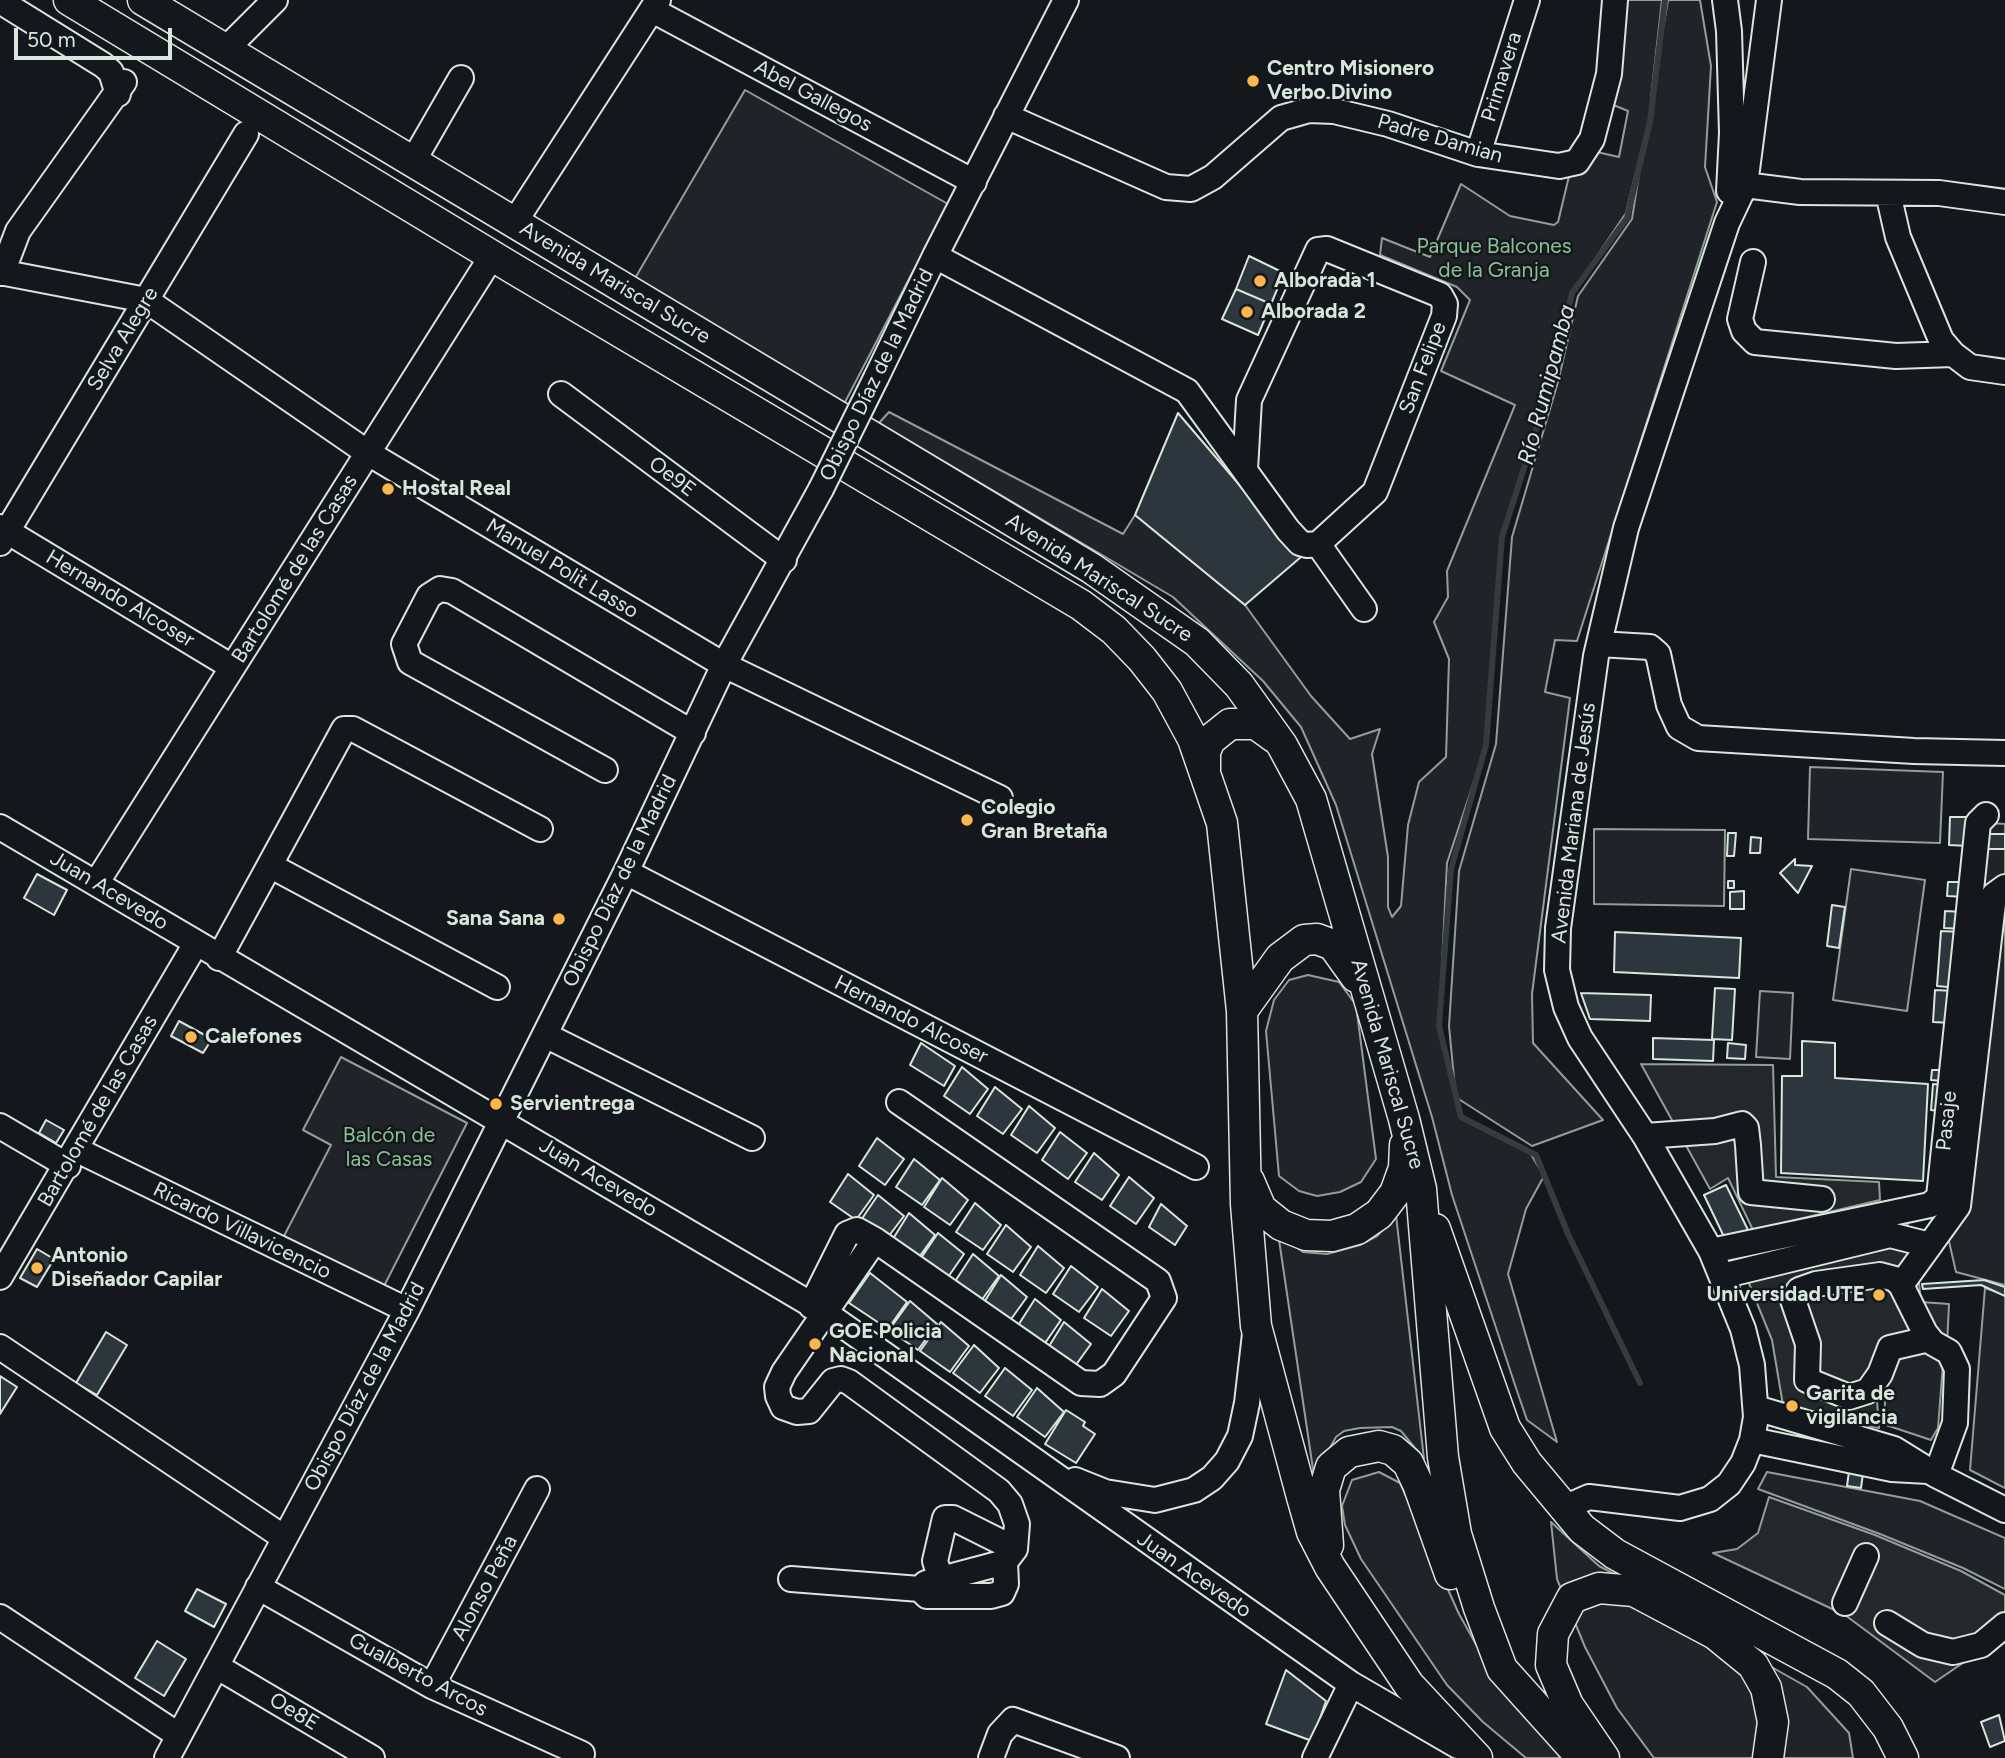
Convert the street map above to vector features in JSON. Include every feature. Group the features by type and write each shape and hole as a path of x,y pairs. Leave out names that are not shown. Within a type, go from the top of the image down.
{"main road":[{"name":"Avenida Mariscal Sucre","path":"69,0 492,256 1081,605 1114,630 1142,659 1167,691 1205,769 1222,823 1242,1011 1244,1157 1256,1326 1301,1497 1312,1532 1330,1567 1409,1685 1474,1756"},
{"name":"Avenida Mariscal Sucre","path":"144,0 1091,568 1197,642 1239,685 1282,745 1311,799 1404,1119 1421,1189 1443,1457 1456,1534 1502,1669 1581,1758"},
{"path":"1205,769 1205,752 1210,740 1230,724 1256,724 1268,730 1282,745"},
{"path":"1242,1011 1280,958 1304,940 1317,939 1333,945 1368,995"},
{"path":"1244,1157 1250,1187 1261,1209 1281,1225 1306,1234 1332,1236 1357,1229 1379,1214 1395,1193 1404,1168 1404,1119"},
{"path":"1421,1189 1505,1428 1564,1508 1588,1534 1615,1554 1825,1667 1861,1693 1888,1728 1903,1758"},
{"path":"1330,1567 1324,1490 1331,1467 1339,1458 1362,1447 1379,1446 1393,1450 1408,1463 1457,1591 1502,1669"},
{"path":"1604,1758 1568,1705 1551,1665 1553,1634 1572,1598 1599,1588 1634,1591 1715,1634 1753,1665 1766,1688 1773,1722 1768,1758"},
{"path":"1861,1693 1881,1758"}],"street":[{"path":"225,50 275,0"},
{"name":"Obispo Díaz de la Madrid","path":"167,1758 283,1537 407,1310 545,1035 724,665 821,489 935,256 1066,0"},
{"name":"Primavera","path":"1478,154 1527,0"},
{"name":"Padre Damian","path":"1006,116 1166,187 1191,189 1213,177 1281,118 1309,110 1334,111 1388,124 1478,154 1559,166 1577,162 1592,139 1609,74 1615,0"},
{"path":"1725,0 1732,134 1727,223"},
{"name":"Avenida Mariana de Jesús","path":"1564,1508 1589,1497 1681,1508 1710,1499 1729,1484 1752,1440 1756,1408 1752,1365 1743,1329 1722,1276 1711,1251 1645,1136 1580,1038 1566,1007 1557,970 1558,928 1599,644 1626,528 1727,223 1745,185 1769,0"},
{"path":"0,1 103,65 121,88 18,231 1,273 146,300"},
{"path":"514,223 655,5"},
{"name":"Abel Gallegos","path":"655,5 974,182"},
{"path":"412,163 461,79"},
{"name":"Selva Alegre","path":"2,534 246,134"},
{"path":"1745,185 1800,192 1939,194 2005,202"},
{"path":"1888,192 1898,237 1941,340 1970,368 2005,372"},
{"name":"San Felipe","path":"1245,470 1248,400 1318,250 1327,249 1440,295 1445,304 1444,316 1375,492 1318,544"},
{"name":"Bartolomé de las Casas","path":"97,883 492,256"},
{"path":"935,256 1187,391 1300,543 1318,544 1364,608"},
{"path":"1753,262 1740,319 1744,331 1755,342 1896,356 1953,354"},
{"name":"Manuel Polit Lasso","path":"146,300 368,453 724,665 1000,799"},
{"name":"Oe9E","path":"561,394 784,560"},
{"name":"Hernando Alcoser","path":"2,534 232,667"},
{"path":"605,770 410,662 404,643 429,596 440,589 452,591 693,733"},
{"path":"1599,644 1650,647 1658,654 1669,705 1679,727 1698,738 1914,751 2005,752"},
{"path":"219,958 342,732 348,727 540,828"},
{"name":"Pasaje","path":"1711,1251 1930,1205 1939,1197 1978,823 1986,815"},
{"name":"Juan Acevedo","path":"0,827 97,883 195,945 502,1120 818,1309 1351,1684"},
{"path":"271,866 498,987"},
{"name":"Hernando Alcoser","path":"625,872 1196,1167"},
{"path":"1901,1285 1958,1206 1994,895 2005,887"},
{"name":"Bartolomé de las Casas","path":"0,1277 195,945"},
{"path":"545,1035 752,1138"},
{"path":"900,1102 1158,1281 1164,1298 1114,1374 1100,1384 1081,1382 875,1240 818,1309 777,1387 783,1407 797,1412 809,1411 833,1381 841,1379 849,1382 999,1491 1010,1504 1017,1524 1002,1593 970,1597 927,1596 945,1518 953,1518 1010,1556"},
{"path":"1645,1136 1715,1131 1742,1124 1747,1137 1751,1192 1822,1199"},
{"name":"Ricardo Villavicencio","path":"0,1126 407,1310"},
{"path":"1722,1276 1890,1234 1930,1245"},
{"path":"1929,1339 1890,1348 1880,1374 1862,1395 1849,1397 1807,1380 1808,1344 1793,1300 1799,1290 1816,1284 1880,1275 1895,1279 1901,1285 1929,1339 1954,1358 1958,1378 1955,1423 1932,1473"},
{"name":"Juan Acevedo","path":"1037,1465 1105,1492 1128,1497 1155,1500 1194,1490 1212,1478 1227,1461 1240,1436 1247,1403 1256,1326"},
{"path":"0,1347 283,1537"},
{"path":"1756,1408 1894,1448 1932,1473 2005,1510"},
{"path":"1752,1440 1892,1469 1932,1473"},
{"name":"Alonso Peña","path":"432,1686 537,1489"},
{"path":"1845,1603 1866,1556"},
{"path":"791,1579 930,1585"},
{"name":"Gualberto Arcos","path":"258,1587 432,1686 582,1754"},
{"path":"0,1617 178,1735"},
{"path":"1887,1623 1923,1645 1953,1652 1981,1645 2005,1625"},
{"name":"Oe8E","path":"216,1666 372,1758"},
{"path":"1315,1758 1351,1684"},
{"name":"Avenida Mariscal Sucre","path":"1351,1684 1474,1756"},
{"path":"991,1758 1000,1734 1013,1720 1117,1758"}],"green space":[{"name":"Parque Balcones de la Granja","path":"1625,0 1662,0 1651,98 1668,0 1700,0 1711,66 1705,167 1717,202 1577,641 1555,640 1545,692 1570,698 1532,994 1533,1043 1603,1120 1532,1146 1457,1098 1462,1117 1529,1151 1544,1176 1526,1209 1508,1274 1557,1442 1527,1420 1452,1195 1432,1117 1336,805 1301,727 1263,681 1173,597 879,423 889,412 1123,534 1135,515 1245,605 1311,696 1350,739 1380,729 1372,754 1388,857 1388,907 1392,917 1401,906 1408,825 1419,782 1446,757 1449,659 1434,622 1448,597 1447,571 1515,405 1441,371 1470,300 1457,287 1380,255 1382,238 1430,257 1461,184 1510,216 1554,225 1558,222 1570,172 1588,150 1619,157 1628,111 1604,101","holes":["1645,136 1632,219 1578,296 1558,382 1512,537 1496,744 1459,871 1449,1026 1455,1089 1439,1026 1447,863 1486,745 1502,537 1553,379 1572,293 1626,213"]},
{"path":"745,90 948,204 843,406 634,280"},
{"path":"1810,767 1943,772 1940,843 1808,839"},
{"path":"1990,823 2005,824 2005,1285 1956,1272 1943,1215"},
{"path":"1594,829 1725,830 1724,906 1594,904"},
{"path":"1851,869 1925,880 1907,1011 1833,1000"},
{"path":"1308,975 1339,982 1356,1005 1376,1159 1361,1182 1340,1192 1317,1196 1299,1191 1279,1176 1266,1031 1274,1000 1289,980"},
{"path":"1760,991 1793,993 1790,1059 1756,1057"},
{"name":"Balcón de las Casas","path":"341,1057 467,1123 383,1288 284,1236 331,1145 303,1130"},
{"path":"1396,1215 1424,1459 1401,1431 1392,1427 1360,1428 1344,1431 1336,1437 1314,1476 1278,1233 1303,1252 1327,1254 1360,1245 1377,1236"},
{"path":"1985,1288 2005,1295 2005,1488 1970,1470"},
{"path":"1890,1350 1944,1351 1938,1428 1931,1440 1883,1424"},
{"path":"1379,1472 1400,1483 1459,1614 1501,1689 1563,1758 1526,1758 1483,1722 1447,1685 1361,1559 1345,1525 1342,1506 1352,1480"},
{"path":"1767,1472 1920,1501 2005,1538 2005,1589 1963,1568 1880,1534 1758,1489"},
{"path":"1551,1522 1599,1566 1697,1617 1759,1660 1807,1687 1849,1733 1853,1758 1654,1758 1617,1708 1585,1647 1557,1579"}],"shaded area":[{"path":"1641,1064 1773,1065 1776,1177 1879,1182 1880,1200 1753,1230 1728,1178 1710,1189"},
{"path":"1902,1215 1914,1236 1921,1302 1949,1304 1947,1345 1887,1344 1876,1387 1879,1428 1784,1411 1772,1340 1735,1249"},
{"path":"1769,1497 1875,1535 1961,1571 2005,1595 2005,1634 1935,1682 1845,1615 1713,1553 1737,1549 1758,1533"}],"building":[{"name":"Alborada 1","path":"1249,256 1284,273 1271,304 1236,289"},
{"name":"Alborada 2","path":"1236,289 1271,304 1258,335 1222,319"},
{"path":"1178,413 1301,557 1245,605 1135,515"},
{"path":"1950,817 1969,817 1968,846 1949,845"},
{"path":"1728,833 1736,833 1734,856 1727,856"},
{"path":"1981,834 2005,834 2005,849 1981,849"},
{"path":"1751,837 1761,838 1760,853 1750,853"},
{"path":"1795,859 1795,865 1812,866 1798,893 1780,873"},
{"path":"37,874 67,890 54,915 24,898"},
{"path":"1728,881 1734,881 1734,888 1728,888"},
{"path":"1948,882 1965,882 1965,897 1947,896"},
{"path":"1744,891 1744,909 1730,909 1730,892"},
{"path":"1832,905 1845,907 1839,948 1827,946"},
{"path":"1945,911 1964,912 1963,929 1944,928"},
{"path":"1941,931 1963,932 1959,988 1937,986"},
{"path":"1615,932 1741,938 1739,978 1614,972"},
{"path":"1715,988 1735,989 1732,1040 1712,1039"},
{"path":"1935,990 1955,991 1952,1023 1933,1022"},
{"path":"1581,993 1651,995 1650,1021 1590,1019"},
{"name":"Calefones","path":"179,1021 212,1039 203,1053 171,1036"},
{"path":"1653,1038 1714,1040 1713,1061 1653,1059"},
{"path":"1802,1041 1835,1043 1835,1078 1928,1084 1923,1181 1781,1173 1782,1076 1802,1076"},
{"path":"921,1043 955,1066 944,1086 910,1065"},
{"path":"1728,1043 1746,1045 1745,1059 1727,1058"},
{"path":"962,1067 988,1089 970,1114 944,1096"},
{"path":"1932,1070 1944,1070 1943,1081 1931,1080"},
{"path":"1933,1084 1948,1085 1945,1112 1931,1110"},
{"path":"995,1087 1022,1109 1003,1134 977,1116"},
{"path":"1029,1106 1055,1128 1037,1153 1011,1135"},
{"path":"46,1120 64,1130 56,1143 39,1133"},
{"path":"1060,1132 1087,1153 1068,1179 1042,1160"},
{"path":"877,1138 904,1159 885,1185 859,1166"},
{"path":"1094,1153 1119,1175 1102,1200 1075,1182"},
{"path":"914,1159 940,1180 922,1205 896,1187"},
{"path":"848,1174 874,1195 856,1220 830,1202"},
{"path":"1129,1177 1154,1198 1136,1224 1110,1206"},
{"path":"942,1178 968,1200 950,1225 924,1207"},
{"path":"1726,1185 1749,1232 1727,1243 1704,1195"},
{"path":"878,1195 904,1216 885,1241 859,1223"},
{"path":"975,1203 1001,1225 983,1250 956,1232"},
{"path":"1161,1204 1187,1226 1175,1245 1149,1227"},
{"path":"909,1213 935,1235 917,1260 891,1242"},
{"path":"1006,1225 1031,1247 1013,1272 987,1254"},
{"path":"938,1233 964,1254 946,1280 919,1261"},
{"path":"1038,1246 1064,1268 1046,1293 1020,1275"},
{"name":"Antonio Diseñador Capilar","path":"37,1249 54,1259 37,1287 20,1278"},
{"path":"973,1254 999,1276 981,1301 954,1283"},
{"path":"1071,1266 1098,1287 1079,1312 1053,1294"},
{"path":"870,1273 907,1302 888,1329 849,1303"},
{"path":"1001,1275 1027,1297 1009,1322 983,1304"},
{"path":"1984,1280 2005,1287 2005,1296 1981,1285 1923,1289 1922,1284"},
{"path":"1102,1289 1129,1311 1111,1336 1084,1318"},
{"path":"1035,1299 1061,1320 1043,1346 1017,1327"},
{"path":"910,1301 937,1324 918,1350 889,1330"},
{"path":"941,1322 969,1346 950,1372 920,1351"},
{"path":"1064,1322 1091,1344 1073,1369 1046,1351"},
{"path":"106,1332 127,1345 97,1395 76,1383"},
{"path":"974,1345 999,1368 980,1393 953,1373"},
{"path":"1005,1368 1032,1390 1013,1416 985,1396"},
{"path":"0,1376 17,1387 0,1414"},
{"path":"1037,1388 1064,1412 1045,1437 1017,1417"},
{"path":"1066,1410 1085,1422 1083,1426 1095,1434 1076,1463 1045,1444"},
{"path":"1854,1435 1868,1437 1861,1488 1847,1486"},
{"path":"197,1589 226,1604 214,1627 185,1611"},
{"path":"157,1641 186,1659 164,1696 135,1678"},
{"path":"1286,1670 1326,1701 1312,1741 1266,1724"},
{"path":"1999,1715 2005,1741 1990,1747 1981,1722"}],"waterway":[{"name":"Río Rumipamba","path":"1640,1383 1568,1234 1536,1155 1461,1117 1439,1026 1451,869 1486,745 1502,537 1552,380 1572,293 1627,218 1650,122 1665,0"}],"place":[{"name":"Centro Misionero Verbo Divino","path":"1253,81"},
{"name":"Alborada 1","path":"1260,281"},
{"name":"Alborada 2","path":"1247,312"},
{"name":"Hostal Real","path":"388,489"},
{"name":"Colegio Gran Bretaña","path":"967,820"},
{"name":"Sana Sana","path":"559,919"},
{"name":"Calefones","path":"191,1037"},
{"name":"Servientrega","path":"496,1104"},
{"name":"Antonio Diseñador Capilar","path":"37,1268"},
{"name":"Universidad UTE","path":"1879,1295"},
{"name":"GOE Policia Nacional","path":"815,1344"},
{"name":"Garita de vigilancia","path":"1792,1406"}]}
